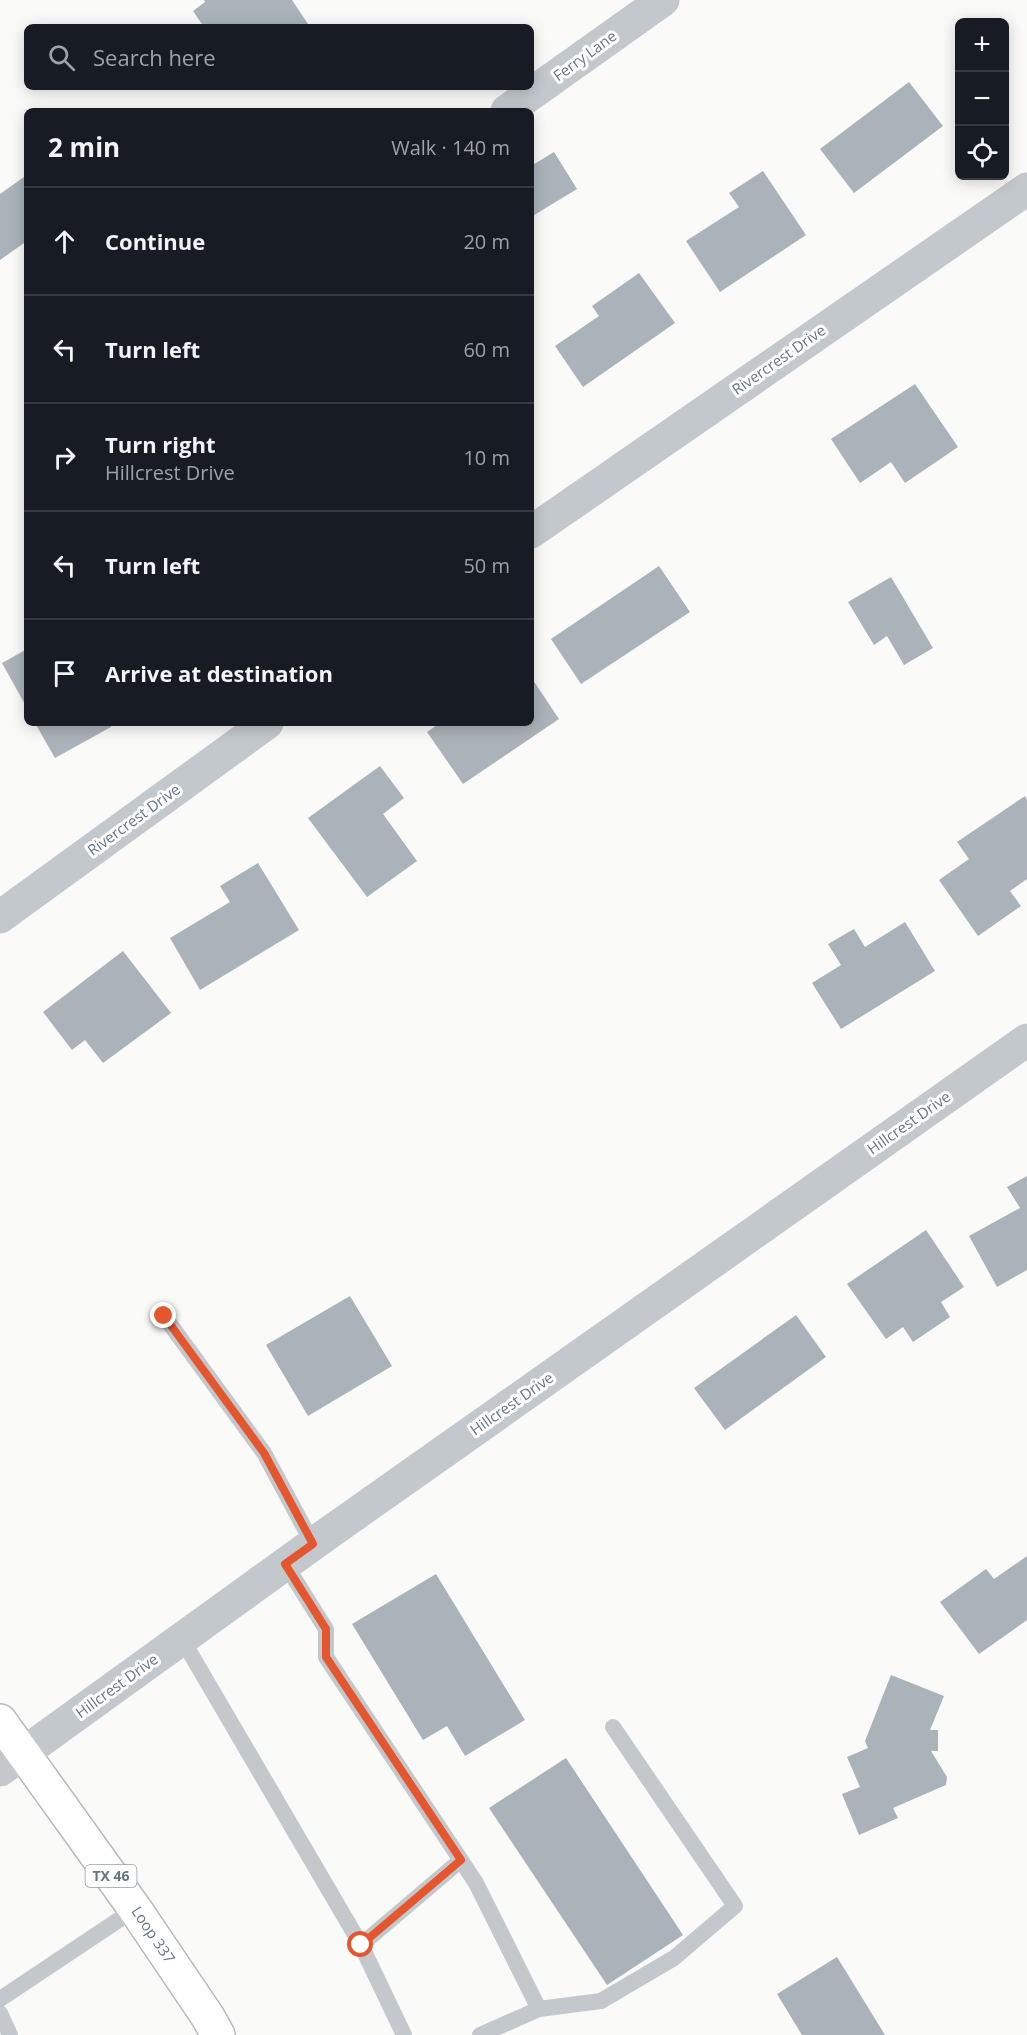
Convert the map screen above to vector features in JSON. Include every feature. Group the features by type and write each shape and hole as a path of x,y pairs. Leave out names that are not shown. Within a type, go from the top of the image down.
{"main road":[{"name":"Loop 337","path":"0,1721 11,1762 135,1909 218,2035"}],"street":[{"name":"Ferry Lane","path":"511,108 663,0"},
{"name":"Rivercrest Drive","path":"534,530 1027,189"},
{"name":"Rivercrest Drive","path":"0,916 263,726"},
{"name":"Hillcrest Drive","path":"11,1762 313,1544 1027,1040"}],"lane":[{"path":"164,1316 264,1453 313,1544"},
{"path":"285,1564 326,1629 326,1657 476,1883 539,2009"},
{"path":"182,1639 361,1945 404,2035"},
{"path":"480,2035 539,2009 601,2001 674,1958 735,1906 613,1727"},
{"path":"361,1945 461,1860"},
{"path":"0,2000 135,1909"},
{"path":"0,2013 10,2035"}],"building":[{"path":"204,0 292,0 308,24 202,24 193,11 205,2"},
{"path":"909,82 943,126 854,193 820,149"},
{"path":"554,152 577,189 534,215 534,164"},
{"path":"763,171 806,235 720,292 686,241 739,207 729,193"},
{"path":"24,177 24,243 0,260 0,194"},
{"path":"639,273 675,323 583,387 555,346 599,316 592,306"},
{"path":"915,384 958,447 905,483 891,462 860,483 831,439"},
{"path":"659,566 690,612 581,684 551,639"},
{"path":"891,577 933,648 904,665 887,636 874,645 848,602"},
{"path":"24,651 24,703 2,663"},
{"path":"534,682 559,719 463,784 427,732 436,726 534,726"},
{"path":"37,726 111,727 55,758"},
{"path":"380,766 404,798 383,814 417,861 367,897 308,818"},
{"path":"1025,796 1027,800 1027,879 1010,891 1021,906 978,936 939,880 969,859 957,842"},
{"path":"258,863 299,930 200,990 170,938 230,902 220,886"},
{"path":"905,922 935,971 841,1029 812,983 841,965 828,944 854,929 865,947"},
{"path":"123,951 171,1013 103,1063 85,1040 72,1050 43,1012"},
{"path":"1027,1176 1027,1270 997,1287 969,1236 1020,1208 1007,1187"},
{"path":"926,1230 964,1287 941,1302 950,1317 913,1342 903,1327 886,1339 847,1284"},
{"path":"350,1296 392,1366 308,1416 266,1345"},
{"path":"796,1315 826,1357 725,1430 694,1388"},
{"path":"1027,1556 1027,1620 979,1654 940,1602 986,1569 994,1579"},
{"path":"436,1574 525,1720 465,1756 447,1726 423,1740 352,1624"},
{"path":"891,1675 944,1696 930,1730 938,1730 938,1751 931,1751 947,1777 946,1785 893,1808 898,1818 859,1835 842,1794 860,1787 847,1757 868,1748 865,1741"},
{"path":"566,1758 683,1935 607,1985 489,1808"},
{"path":"837,1957 885,2035 802,2035 777,1994"}],"route":[{"path":"164,1316 264,1453 313,1544 285,1564 326,1629 326,1657 461,1860 361,1945"}]}
